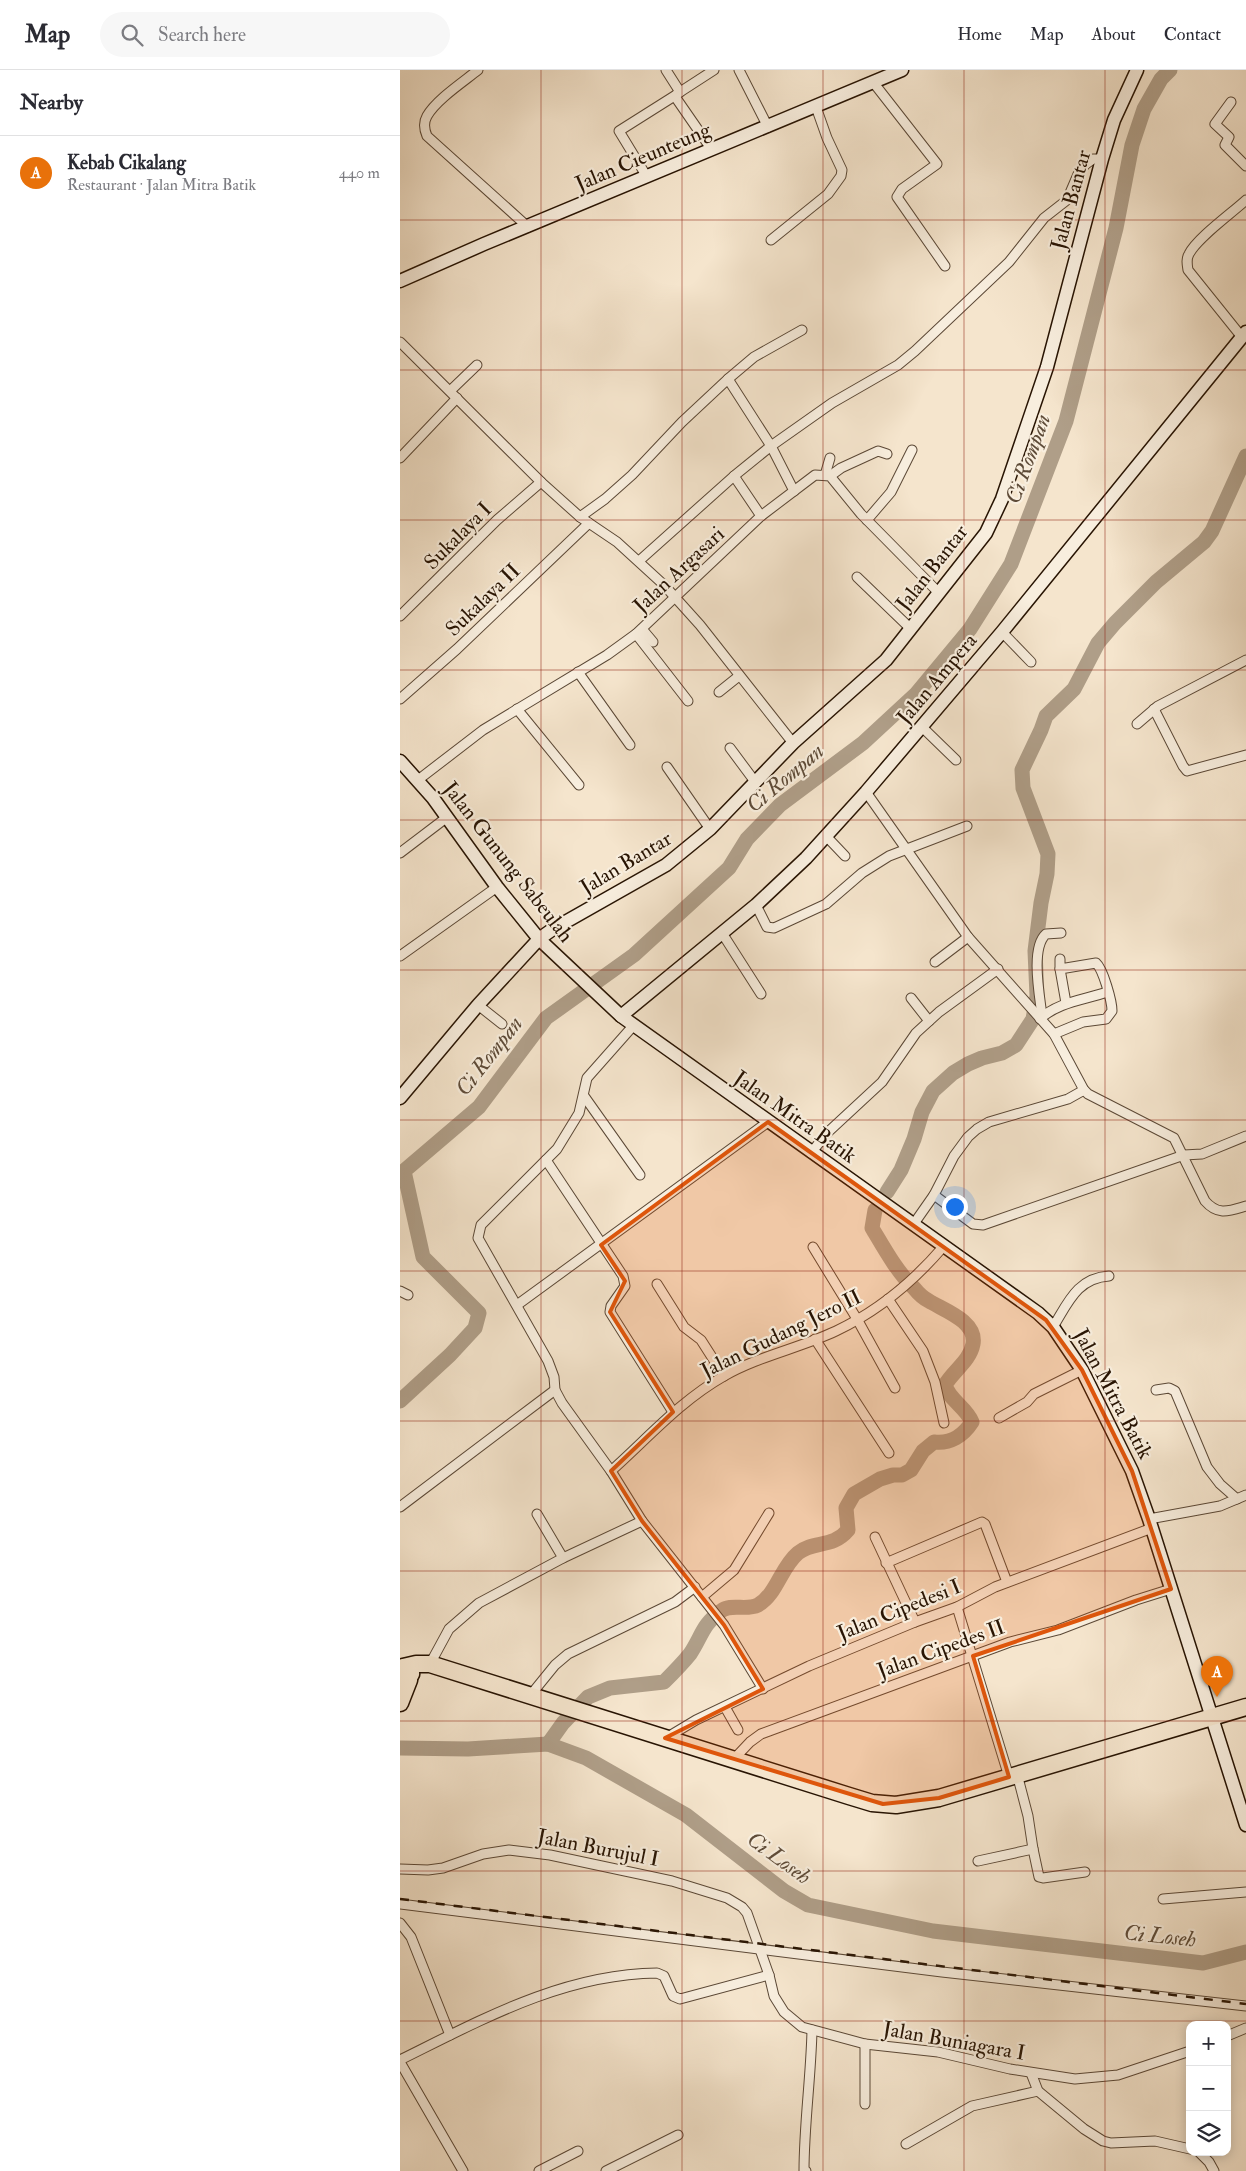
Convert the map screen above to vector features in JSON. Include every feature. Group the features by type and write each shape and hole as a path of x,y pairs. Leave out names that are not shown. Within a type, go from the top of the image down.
{"highway":[{"path":"400,1703 404,1675 430,1664 529,1697 855,1798 896,1806 939,1798 1246,1707"}],"street":[{"path":"478,70 435,106 426,117 424,128 427,136 528,227"},
{"path":"666,70 678,94 712,150"},
{"path":"647,177 619,131 714,70"},
{"path":"739,70 768,127"},
{"name":"Jalan Cieunteung","path":"400,281 484,244 902,70"},
{"name":"Jalan Bantar","path":"400,1098 478,1005 539,939 553,929 666,865 710,829 793,743 886,660 986,533 1002,499 1047,367 1102,159 1114,120 1137,70"},
{"path":"873,82 937,164 902,189 898,197 945,266"},
{"path":"1231,102 1215,124 1230,136 1225,145 1246,166"},
{"path":"771,240 828,194 841,176 842,170 827,138 816,107"},
{"path":"639,561 734,476 771,446 832,403 898,365 1008,262 1044,218 1067,200 1079,172 1086,164 1093,159 1102,159"},
{"path":"1243,334 1188,270 1187,262 1188,255 1196,245 1246,200"},
{"path":"580,517 605,499 638,469 682,422 728,378 754,357 802,330"},
{"name":"Jalan Ampera","path":"621,1016 756,905 806,858 866,792 1002,632 1243,334"},
{"path":"400,342 541,482 580,517 617,542 664,586 691,614 739,676 761,700 793,743"},
{"path":"450,391 477,365"},
{"path":"728,378 771,446 794,491"},
{"path":"400,458 457,398"},
{"path":"867,520 891,492 912,450"},
{"name":"Jalan Argasari","path":"418,780 483,730 607,656 639,631 761,516 815,475 827,476 846,465 878,451 887,454"},
{"path":"830,458 827,476 867,520 938,592"},
{"path":"734,476 761,516"},
{"name":"Sukalaya I","path":"400,616 497,520 541,482"},
{"name":"Sukalaya II","path":"400,699 457,649 589,523"},
{"path":"857,577 911,629"},
{"path":"639,631 653,642"},
{"path":"639,631 688,701"},
{"path":"1002,632 1032,662"},
{"path":"1137,724 1154,709 1246,660"},
{"path":"578,672 630,745"},
{"path":"719,692 739,676"},
{"path":"517,709 579,785"},
{"path":"1154,709 1187,771 1246,755"},
{"path":"922,727 956,760"},
{"path":"730,748 756,783"},
{"name":"Jalan Gunung Sabeulah","path":"400,761 418,780 539,939 596,994 633,1026"},
{"path":"667,767 710,829"},
{"path":"866,792 908,849 968,937 1054,1034 1084,1090 1088,1094 1171,1135 1177,1141 1205,1201 1211,1208 1224,1212 1246,1206"},
{"path":"400,853 446,818"},
{"path":"756,905 767,927 774,928 826,904 862,873 889,856 967,826"},
{"path":"826,836 845,856"},
{"path":"400,956 498,887"},
{"path":"722,933 761,994"},
{"path":"1036,1014 1037,963 1042,938 1046,934 1061,933"},
{"path":"935,962 968,937"},
{"path":"1060,959 1066,1003"},
{"path":"1054,1034 1083,1022 1106,1019 1112,1011 1100,967 1096,963 1060,969"},
{"path":"811,1153 827,1133 882,1082 916,1033 998,969"},
{"path":"1036,1014 1066,1003 1084,1000 1107,992"},
{"path":"911,998 929,1021"},
{"path":"478,1005 502,1024"},
{"path":"633,1026 587,1078 584,1096 576,1118 560,1145 481,1226 479,1231 480,1243 548,1361 554,1377 555,1390 611,1471 642,1521 724,1625 764,1689"},
{"name":"Jalan Mitra Batik","path":"633,1026 1038,1313 1053,1327 1082,1370 1132,1471 1246,1825"},
{"path":"913,1225 934,1196 954,1156 968,1137 977,1129 989,1122 1068,1099 1084,1090"},
{"path":"584,1096 640,1175"},
{"path":"517,1305 768,1122"},
{"path":"934,1196 973,1224 978,1225 1074,1194 1184,1155 1202,1154 1246,1136"},
{"path":"546,1160 625,1281 625,1286 611,1306 610,1312 673,1412"},
{"path":"812,1247 858,1319 895,1388"},
{"name":"Jalan Gudang Jero II","path":"611,1471 637,1449 673,1412 724,1376 756,1361 837,1331 858,1319 906,1286 943,1247"},
{"path":"1053,1327 1081,1285 1093,1278 1109,1276"},
{"path":"657,1284 684,1326 701,1340 724,1376"},
{"path":"888,1300 924,1351 936,1382 944,1423"},
{"path":"815,1339 889,1453"},
{"path":"999,1418 1027,1402 1034,1394 1082,1370"},
{"path":"1156,1390 1169,1388 1176,1391 1207,1468 1237,1499"},
{"path":"400,1507 555,1390"},
{"name":"Jalan Cipedesi I","path":"665,1738 696,1720 809,1666 914,1622 957,1608 1007,1582 1150,1524 1220,1506 1246,1495"},
{"path":"702,1597 734,1570 769,1513"},
{"path":"537,1514 562,1558"},
{"path":"430,1664 449,1629 465,1614 495,1594 562,1558 642,1521"},
{"path":"886,1563 982,1522 985,1524 1007,1582"},
{"path":"874,1537 914,1622"},
{"path":"529,1697 543,1677 568,1654 675,1602 695,1587"},
{"name":"Jalan Cipedes II","path":"733,1760 750,1742 761,1734 1010,1642 1058,1630 1136,1600 1171,1589"},
{"path":"957,1608 1028,1816 1032,1850 1038,1875 1041,1878 1084,1872"},
{"path":"725,1707 738,1730"},
{"name":"Jalan Burujul I","path":"400,1869 428,1870 443,1868 489,1852 509,1850 550,1856 672,1881 727,1898 742,1907 747,1913 759,1948"},
{"path":"978,1861 1032,1850"},
{"path":"1163,1899 1246,1892"},
{"path":"400,1904 942,1972 1246,2006"},
{"path":"400,1923 411,1937 450,2035"},
{"name":"Jalan Buniagara I","path":"759,1948 774,1996 784,2012 802,2028 865,2044 938,2052 1030,2073 1075,2080 1106,2078 1186,2052"},
{"path":"463,2171 400,2061 519,2002 570,1985 657,1973 664,1976 673,1996 680,1999 769,1975"},
{"path":"1231,2034 1246,2028"},
{"path":"805,2171 812,2030"},
{"path":"865,2044 865,2104"},
{"path":"1030,2073 1038,2091 1084,2129 1103,2141 1111,2143 1155,2141 1186,2148"},
{"path":"906,2144 972,2106 1038,2091"},
{"path":"606,2171 678,2135"},
{"path":"539,2171 578,2151"},
{"path":"1203,2156 1214,2171"}],"highlighted area":[{"path":"768,1122 1046,1320 1082,1370 1132,1471 1171,1589 973,1656 1009,1777 939,1798 883,1804 665,1738 763,1689 724,1625 642,1521 611,1471 673,1412 610,1312 625,1281 601,1245"}],"waterway":[{"name":"Ci Rompan","path":"400,1401 450,1355 475,1328 479,1313 423,1257 404,1171 479,1107 546,1018 634,955 729,868 747,839 780,805 863,743 916,694 970,629 1011,564 1066,421 1116,228 1132,145 1144,109 1161,79 1170,70"},
{"path":"887,1192 901,1170 914,1139 922,1112 933,1091 953,1073 968,1064 1002,1053 1016,1045 1033,1019 1037,996 1035,951 1047,874 1048,854 1023,788 1022,770 1046,716 1074,689 1098,643 1115,623 1156,582 1204,542 1212,531 1246,456"},
{"path":"548,1744 563,1723 588,1697 610,1688 664,1682 690,1654 706,1626 721,1611 729,1608 758,1605 770,1594 787,1565 798,1553 804,1549 836,1540 842,1536 848,1530 846,1508 854,1494 880,1479 893,1475 902,1475 911,1470 923,1451 934,1442 945,1442 956,1438 972,1422 966,1412 950,1395 945,1385 965,1361 971,1350 973,1336 970,1329 958,1317 923,1297 902,1275 872,1228 875,1210"},
{"name":"Ci Loseh","path":"400,1748 468,1749 548,1744 586,1758 686,1815 784,1891 808,1905 933,1931 1203,1963 1246,1952"}],"railway":[{"path":"400,1899 1246,2004"}],"place":[{"name":"Kebab Cikalang","path":"1217,1697"}]}
